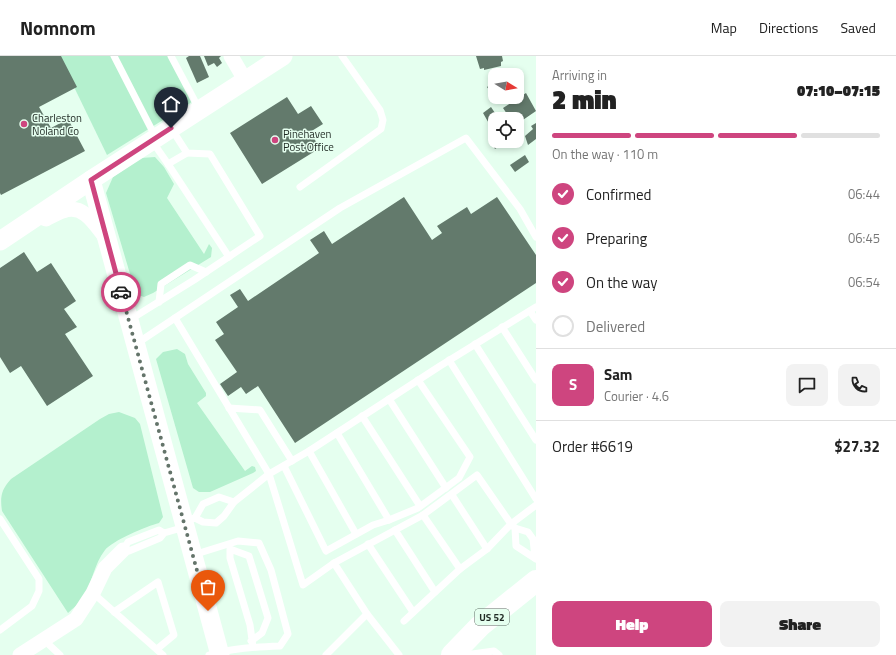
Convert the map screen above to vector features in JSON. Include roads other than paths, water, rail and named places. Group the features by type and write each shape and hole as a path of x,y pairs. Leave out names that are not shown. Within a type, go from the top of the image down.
{"main road":[{"name":"US 52","path":"452,655 480,626 536,582"}],"street":[{"path":"231,56 245,80"},
{"path":"0,241 91,180 283,56"},
{"path":"91,180 135,344 188,522 192,555 216,654"},
{"path":"36,216 46,219 64,210 76,210 85,214 107,240"},
{"path":"20,655 76,619 93,593 105,568 123,550"}],"lane":[{"path":"114,56 159,136 168,164 229,257"},
{"path":"171,56 200,110"},
{"path":"300,187 381,129 382,120 380,110 342,56"},
{"path":"129,320 260,236 210,154 186,152 159,136"},
{"path":"135,344 340,208 466,138 520,209 536,237"},
{"path":"168,164 186,152"},
{"path":"159,302 161,284 190,266 206,272"},
{"path":"188,522 216,523 224,516 234,502 269,474 309,451 449,360 533,309 536,320"},
{"path":"175,318 269,474 304,584 334,563 423,515 477,476 513,526 516,546 536,559"},
{"path":"502,327 536,380"},
{"path":"475,344 536,440"},
{"path":"449,360 536,498"},
{"path":"284,466 326,551 373,525 389,520 420,506 459,478 470,457 418,380"},
{"path":"389,399 446,488"},
{"path":"229,408 260,410 292,461"},
{"path":"362,416 420,506"},
{"path":"337,433 389,520"},
{"path":"309,451 356,534"},
{"path":"452,495 487,549"},
{"path":"123,550 128,542 159,530 164,534 188,522 203,504 219,497 234,502"},
{"path":"404,621 460,570 487,549 536,505"},
{"path":"423,515 460,570"},
{"path":"0,519 38,579 39,591 32,606 0,630"},
{"path":"513,526 528,532 533,539 536,559"},
{"path":"395,530 435,592"},
{"path":"192,555 230,547 238,541 259,543 271,570 288,634 280,646 252,644 216,654"},
{"path":"368,544 414,612"},
{"path":"230,547 249,556 268,618 262,633 252,644"},
{"path":"230,547 230,558 250,625 252,644"},
{"path":"334,563 367,614 399,655"},
{"path":"114,612 158,582 174,635 156,650"},
{"path":"93,593 163,655"},
{"path":"326,655 367,614"},
{"path":"44,640 60,655"},
{"path":"465,655 494,651 500,655"}],"place":[{"name":"Charleston Noland Co","path":"24,124"},
{"name":"Pinehaven Post Office","path":"275,140"}]}
